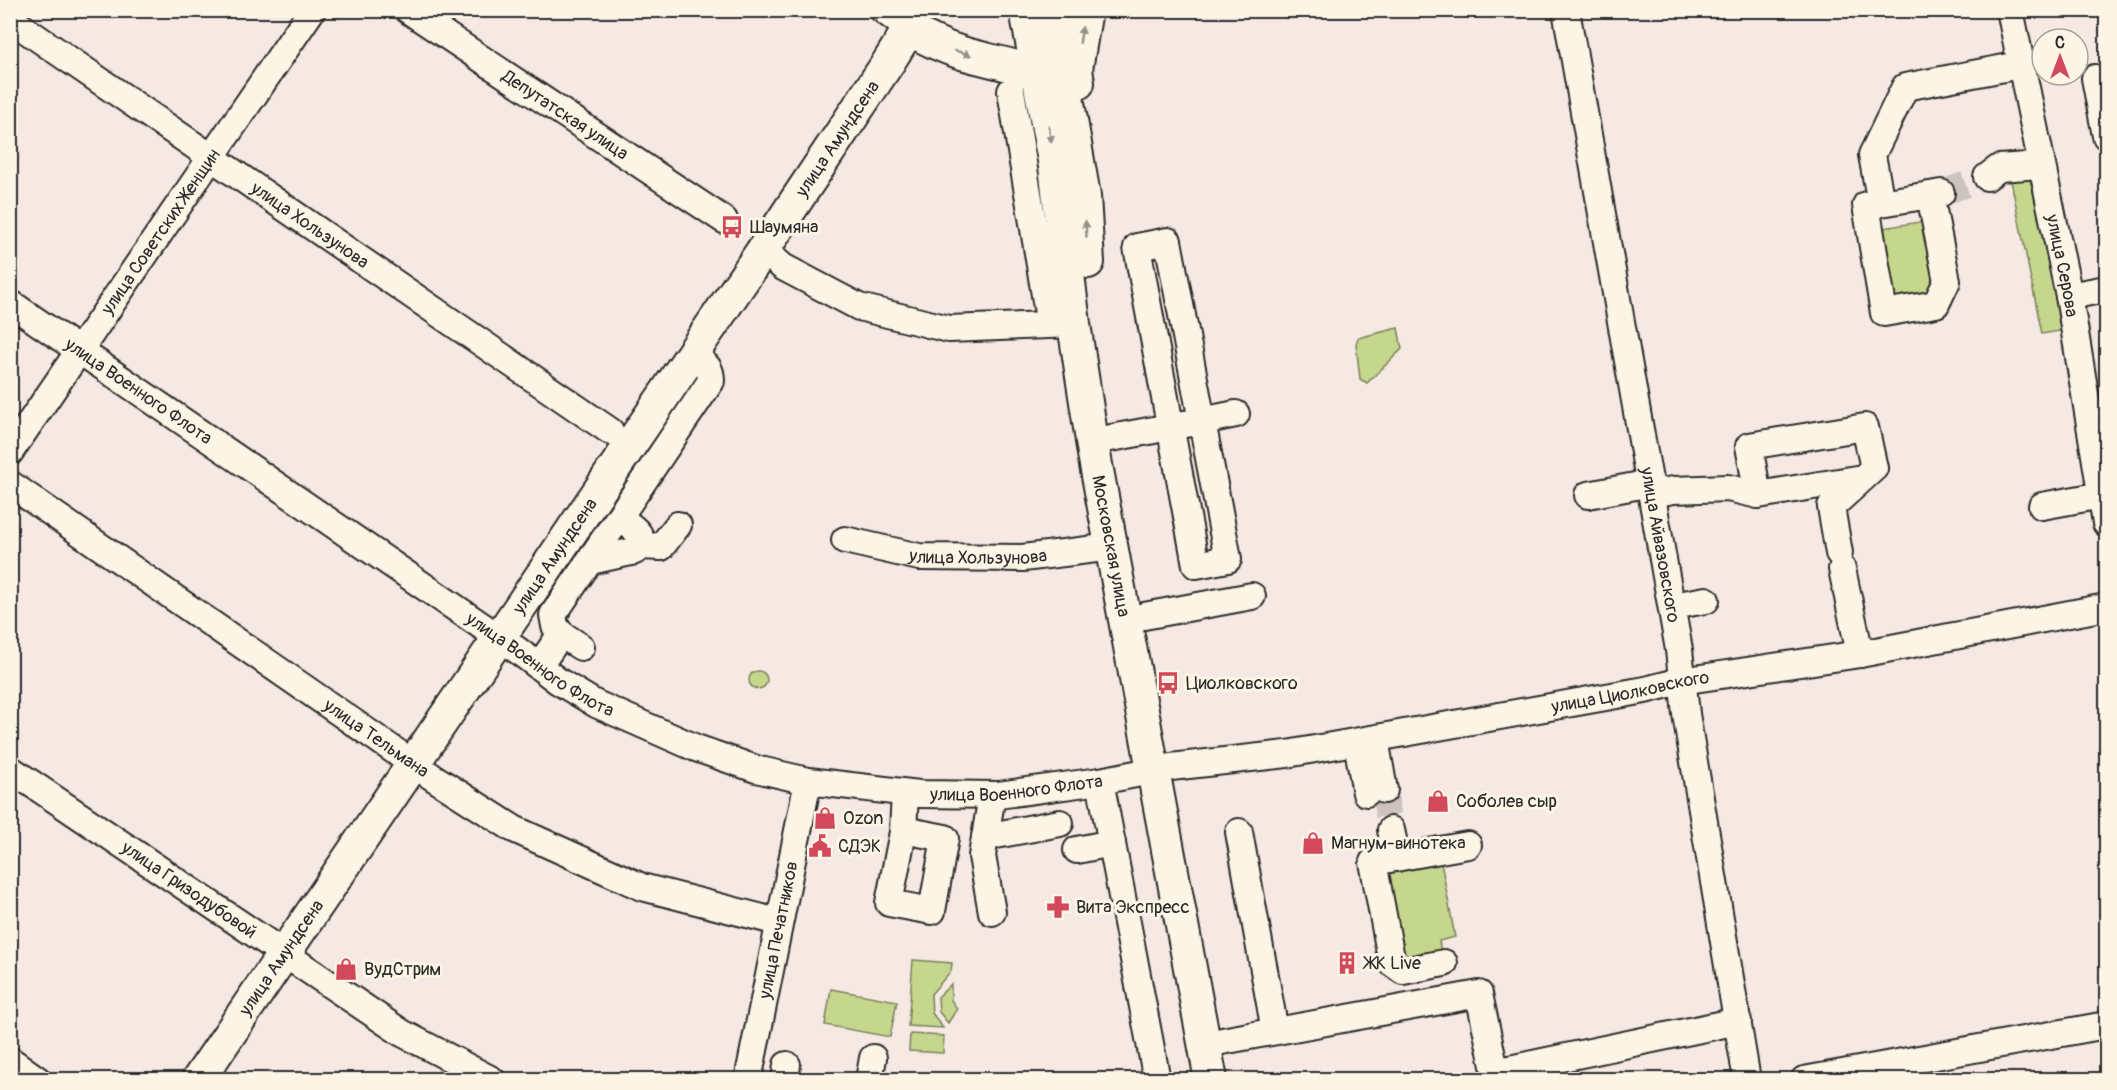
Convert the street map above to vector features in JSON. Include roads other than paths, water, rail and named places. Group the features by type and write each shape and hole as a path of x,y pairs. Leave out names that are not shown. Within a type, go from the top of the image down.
{"main road":[{"path":"935,10 914,20 941,45 1023,68 1039,76"},
{"name":"Московская улица","path":"1026,10 1057,177 1061,319 1094,454 1112,547 1229,1080"},
{"name":"Московская улица","path":"1052,10 1084,196 1090,341 1100,380 1144,616 1162,769 1211,1080"},
{"path":"1084,196 1090,169 1076,69 1086,10"},
{"name":"улица Амундсена","path":"198,1080 763,250 914,20"}],"street":[{"name":"улица Советских Женщин","path":"10,452 312,10"},
{"name":"Депутатская улица","path":"408,10 724,220"},
{"path":"883,10 914,20"},
{"name":"улица Айвазовского","path":"1566,10 1680,650 1682,681 1747,1080"},
{"name":"улица Серова","path":"2010,10 2069,296 2106,523"},
{"name":"улица Хользунова","path":"10,19 610,431"},
{"path":"1881,203 1872,155 1905,87 2020,65"},
{"path":"2095,78 2106,136"},
{"path":"763,250 783,267 859,306 949,329 1061,319 1011,91"},
{"path":"1986,177 1999,168 2041,165"},
{"path":"1936,194 1947,281 1936,304 1884,313 1866,205 1881,203 1936,194"},
{"path":"1168,241 1190,360 1228,560 1196,565 1137,247 1168,241"},
{"path":"2069,296 2106,289"},
{"name":"улица Военного Флота","path":"10,303 558,681 596,704 696,747 756,769 808,781 904,793 992,795 1100,781 1162,769"},
{"path":"539,666 571,640 555,626 553,615 711,381 708,366 692,355"},
{"path":"1159,366 1190,360"},
{"path":"1111,438 1236,414"},
{"path":"1758,495 1749,446 1864,427 1874,468 1831,507 1860,654"},
{"path":"1588,495 1652,489 1728,488 1758,495 1863,478"},
{"name":"улица Тельмана","path":"10,484 413,763 514,829 642,887 778,922"},
{"path":"2042,506 2102,495"},
{"path":"590,561 635,551 640,546 642,540 640,534 619,518"},
{"path":"640,546 661,547 678,525"},
{"name":"улица Хользунова","path":"845,540 919,557 1023,558 1112,547"},
{"path":"1144,616 1252,596"},
{"path":"1672,606 1706,600"},
{"name":"улица Циолковского","path":"1162,769 1287,754 1634,692 1682,681 1860,654 2106,607"},
{"path":"1360,741 1369,793"},
{"name":"улица Гризодубовой","path":"10,769 402,1033 492,1080"},
{"name":"улица Печатников","path":"748,1080 808,781"},
{"path":"1100,781 1157,1080"},
{"path":"903,830 904,793"},
{"path":"992,795 982,856 992,912"},
{"path":"985,837 1060,823"},
{"path":"1391,830 1397,858"},
{"path":"1239,832 1275,1031"},
{"path":"1077,850 1112,843"},
{"path":"1444,963 1403,971 1392,963 1373,862 1468,845"},
{"path":"1222,1041 1479,994 1496,1076 1738,1021"},
{"path":"1804,1080 2106,1025"},
{"path":"10,1060 38,1080"}],"tunnel":[{"path":"1941,193 1987,177"},
{"path":"1384,790 1391,830"}],"place":[{"name":"Шаумяна","path":"732,227"},
{"name":"Циолковского","path":"1168,683"},
{"name":"Соболев сыр","path":"1438,801"},
{"name":"Ozon","path":"825,818"},
{"name":"Магнум-винотека","path":"1313,843"},
{"name":"СДЭК","path":"820,846"},
{"name":"Вита Экспресс","path":"1058,907"},
{"name":"ЖК Live","path":"1347,963"},
{"name":"ВудСтрим","path":"346,969"}]}
